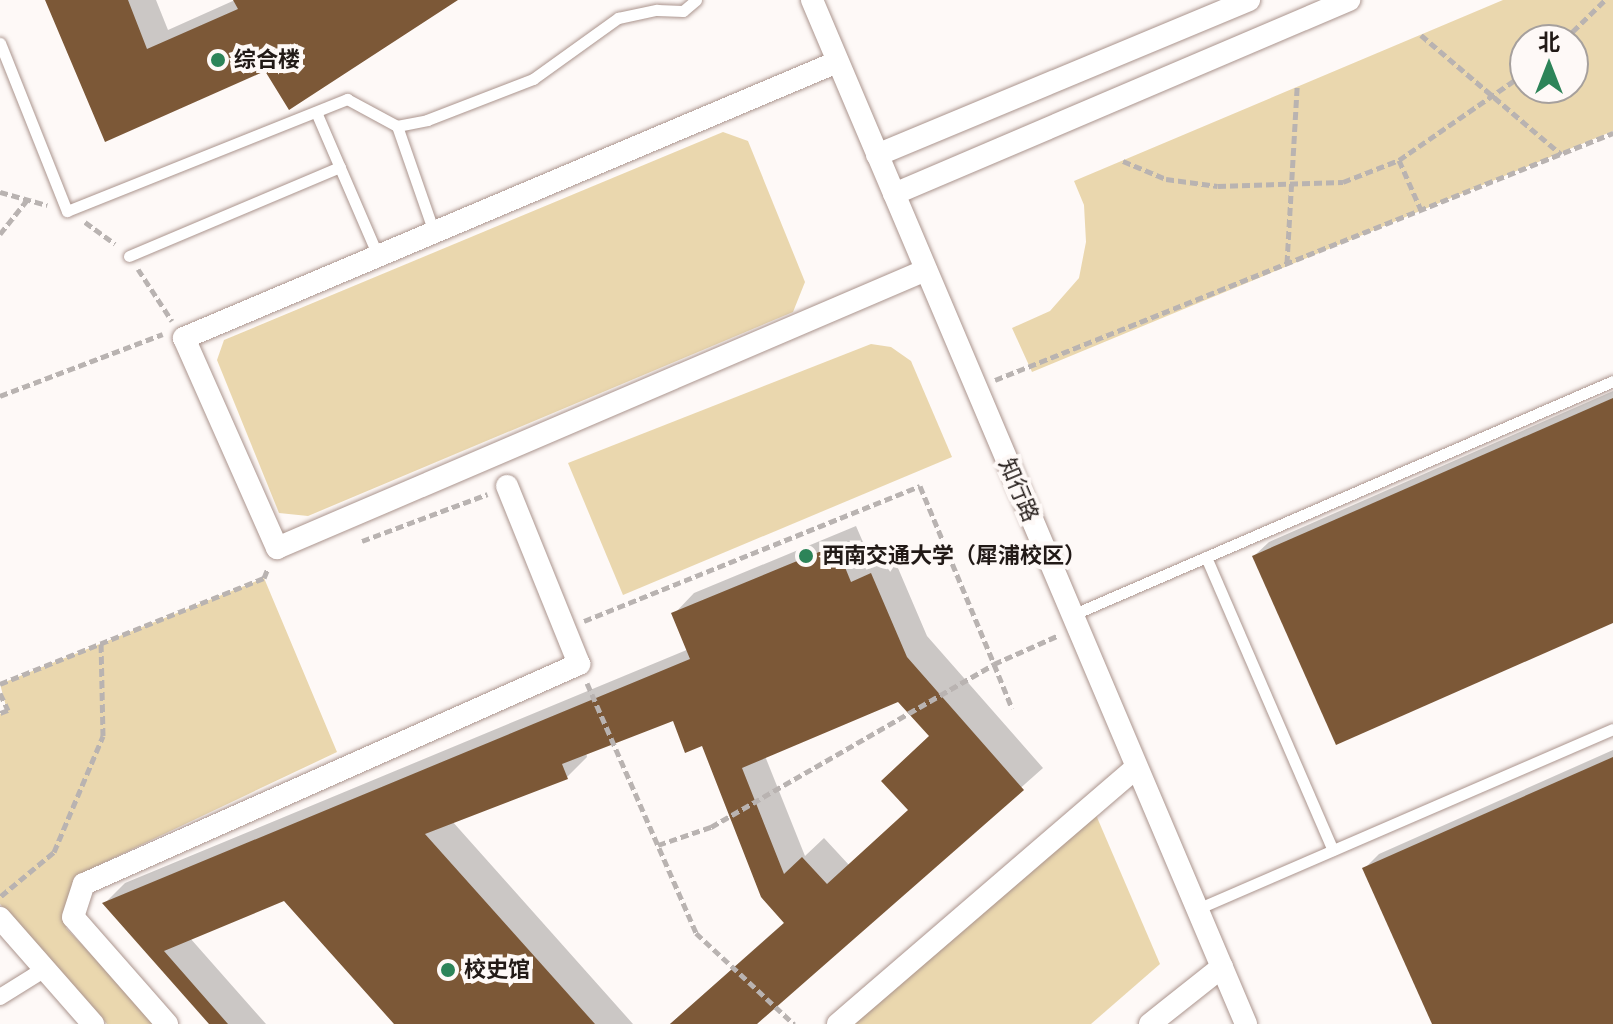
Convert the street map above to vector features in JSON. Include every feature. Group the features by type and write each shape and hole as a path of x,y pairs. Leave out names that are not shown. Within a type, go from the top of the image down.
{"street":[{"name":"知行路","path":"812,0 1246,1024"},
{"path":"877,155 1249,0"},
{"path":"894,194 1349,0"},
{"path":"837,62 184,338 277,548 495,459 926,270"},
{"path":"167,1024 73,917 84,884 579,664 507,486"},
{"path":"838,1024 1137,767"},
{"path":"0,918 93,1024"},
{"path":"1150,1024 1222,967"},
{"path":"0,997 45,969"}],"lane":[{"path":"0,43 67,211 347,99 397,126 427,120 533,79 618,18 657,10 683,11 696,0"},
{"path":"316,112 378,256"},
{"path":"397,126 434,232"},
{"path":"129,256 340,167"},
{"path":"1075,620 1206,557 1613,381"},
{"path":"1206,557 1333,850"},
{"path":"1197,909 1613,729"}],"path":[{"path":"1580,24 1605,0"},
{"path":"1421,35 1561,154"},
{"path":"1123,161 1166,179 1290,187 1343,182 1399,160 1509,85"},
{"path":"1287,263 1297,87"},
{"path":"975,387 1613,133"},
{"path":"1399,160 1421,210"},
{"path":"0,192 67,211 129,256 184,338"},
{"path":"0,234 27,200"},
{"path":"0,396 161,333 184,338"},
{"path":"350,546 507,486"},
{"path":"565,629 920,486 1012,708"},
{"path":"264,578 277,548"},
{"path":"0,684 278,573"},
{"path":"658,845 711,827 1075,620"},
{"path":"0,897 54,852 103,736 101,643"},
{"path":"579,664 696,933 794,1024"},
{"path":"0,693 8,710 0,713"}],"shaded area":[{"path":"1503,0 1613,0 1613,131 1032,372 1012,328 1050,311 1079,278 1086,242 1084,205 1074,181"},
{"path":"723,132 748,141 805,282 793,312 308,516 279,513 217,360 224,340"},
{"path":"871,344 891,347 911,361 952,457 623,595 568,463"},
{"path":"264,578 337,752 84,872 66,928 158,1024 107,1024 0,904 0,714 7,710 0,684"},
{"path":"1093,808 1160,964 1091,1024 854,1024"}],"building":[{"name":"综合楼","path":"45,0 128,0 147,49 238,9 233,0 458,0 289,110 265,71 105,142"},
{"path":"1613,398 1613,623 1336,745 1252,556"},
{"path":"836,545 851,582 871,573 907,657 1024,790 757,1024 670,1024 784,923 761,897 702,746 685,753 673,721 562,764 568,779 425,834 595,1024 394,1024 284,901 164,951 228,1024 209,1024 102,903 690,659 671,613","holes":["898,702 929,736 881,781 908,810 827,884 802,857 784,874 742,768"]},
{"path":"1613,757 1613,1024 1432,1024 1362,868"}],"place":[{"name":"综合楼","path":"218,60"},
{"name":"西南交通大学（犀浦校区）","path":"806,556"},
{"name":"校史馆","path":"448,970"}]}
